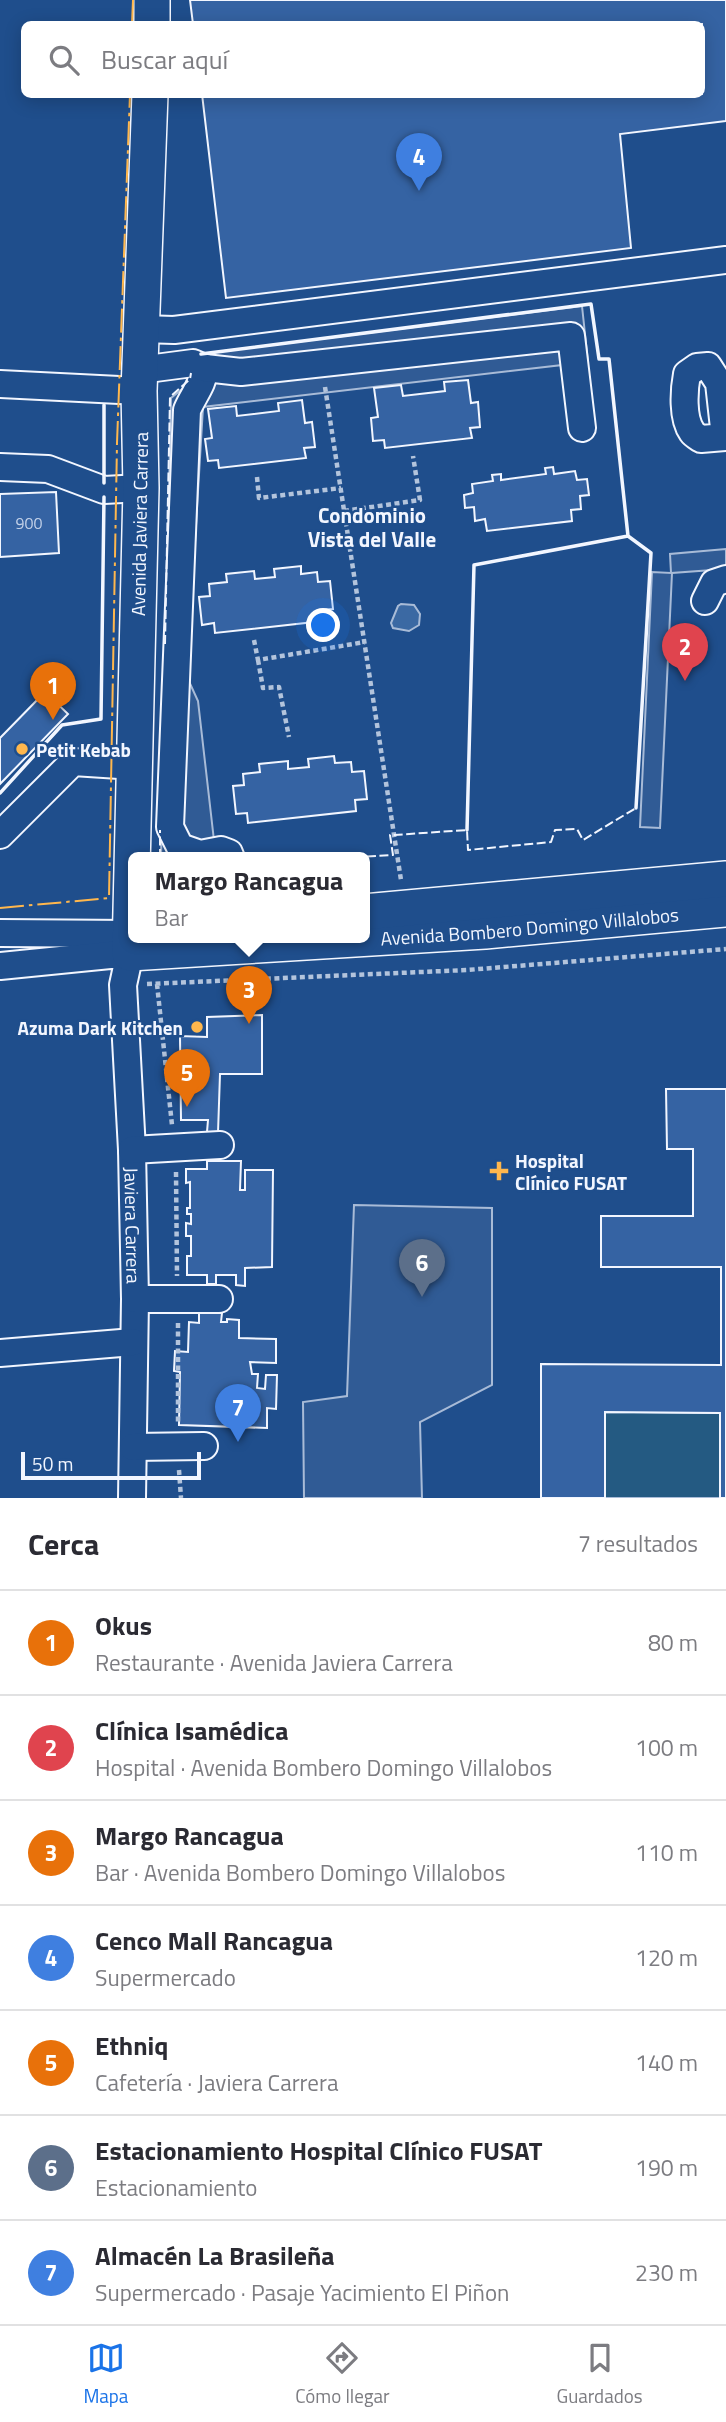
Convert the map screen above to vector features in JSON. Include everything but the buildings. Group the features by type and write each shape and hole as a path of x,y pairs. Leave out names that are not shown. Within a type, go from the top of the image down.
{"main road":[{"path":"152,0 152,21"},
{"name":"Avenida Javiera Carrera","path":"132,852 141,488 140,381 150,98"},
{"name":"Avenida Bombero Domingo Villalobos","path":"370,937 485,931 652,901 726,879"},
{"name":"Avenida Bombero Domingo Villalobos","path":"370,912 652,901 726,909"},
{"name":"Avenida Bombero Domingo Villalobos","path":"129,951 271,943"}],"street":[{"path":"142,329 174,330 726,260"},
{"path":"0,384 140,381 193,363 205,368 241,372 571,336 582,428"},
{"path":"194,852 180,847 170,827 187,410 194,394 204,383 205,368"},
{"path":"0,467 48,469 104,491 141,488"},
{"path":"705,601 714,583 726,579"},
{"path":"0,835 73,762 135,766"},
{"name":"Avenida Bombero Domingo Villalobos","path":"0,933 129,951"},
{"name":"Avenida Bombero Domingo Villalobos","path":"0,966 129,951"},
{"name":"Javiera Carrera","path":"129,951 135,1299 132,1498"},
{"path":"132,1150 220,1145"},
{"path":"135,1299 219,1299"},
{"path":"0,1353 133,1342"},
{"path":"133,1447 204,1446"}],"path":[{"path":"321,364 405,909"},
{"path":"344,511 420,500 413,456"},
{"path":"257,477 259,498 341,488"},
{"path":"254,640 263,688 279,687 289,737"},
{"path":"258,660 365,642"},
{"path":"157,984 467,970 726,949"},
{"path":"129,951 157,984 172,1128"},
{"path":"176,1168 177,1278"},
{"path":"178,1319 178,1446 181,1498"}],"shaded area":[{"path":"582,306 588,362 203,407 187,677 198,701 215,852 161,852 171,398 191,382 193,355"},
{"path":"726,549 726,569 672,573 660,828 640,827 652,572 671,573 670,554"},
{"path":"401,604 414,605 420,614 419,625 409,631 393,628 391,623"},
{"path":"354,1205 492,1208 492,1385 420,1422 422,1498 304,1498 303,1402 347,1396"},
{"path":"605,1412 720,1413 720,1498 605,1498"}],"fence":[{"path":"165,644 170,397 190,379 191,373"},
{"path":"370,856 393,855 390,835 467,830 468,850 551,842 555,830 577,829 583,840 636,808"},
{"path":"160,830 160,852"}],"wall":[{"path":"201,354 591,304 599,359 609,359 628,536 474,565 467,830"},
{"path":"104,405 104,483"},
{"path":"0,793 62,725 101,719 104,497"},
{"path":"628,536 651,553 636,808"}],"power":[{"path":"132,21 133,0"},
{"path":"0,908 109,898 117,443 130,98"}],"place":[{"name":"Cenco Mall Rancagua","path":"419,191"},
{"name":"Clínica Isamédica","path":"685,681"},
{"name":"Okus","path":"53,720"},
{"name":"Petit Kebab","path":"22,749"},
{"name":"Margo Rancagua","path":"249,1024"},
{"name":"Azuma Dark Kitchen","path":"197,1027"},
{"name":"Ethniq","path":"187,1107"},
{"name":"Hospital Clínico FUSAT","path":"499,1171"},
{"name":"Estacionamiento Hospital Clínico FUSAT","path":"422,1297"},
{"name":"Almacén La Brasileña","path":"238,1442"}],"district":[{"name":"Condominio Vista del Valle","path":"372,527"}]}
